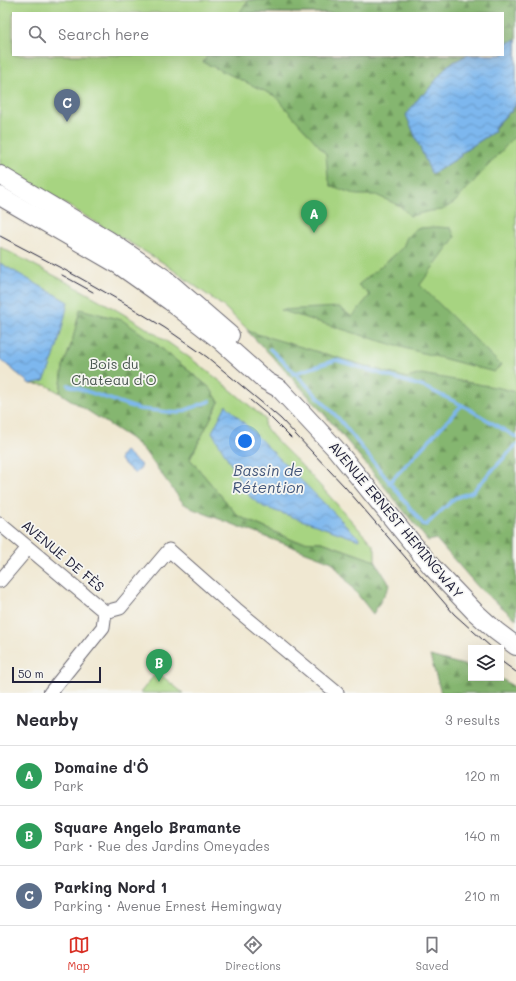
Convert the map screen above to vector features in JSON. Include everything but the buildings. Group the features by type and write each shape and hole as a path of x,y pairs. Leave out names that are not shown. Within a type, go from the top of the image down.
{"main road":[{"name":"AVENUE ERNEST HEMINGWAY","path":"0,175 108,240 164,278 210,316 272,373 280,389 335,448 431,566 476,612 516,646"},
{"name":"AVENUE ERNEST HEMINGWAY","path":"0,196 119,265 170,301 221,341 266,381 280,389"}],"street":[{"name":"AVENUE DE FÈS","path":"0,524 105,612"},
{"path":"0,581 28,548"},
{"path":"51,693 103,627 105,612 120,608 169,550 332,691"}],"green space":[{"path":"0,0 516,0 516,441 260,341 224,307 162,262 0,165"},
{"path":"249,0 516,0 516,40 504,44 504,12 240,12"},
{"path":"207,56 465,56 448,65 424,95 422,94 434,173 461,156 460,154 495,131 494,129 509,112 511,113 516,104 516,135 455,202 442,210 430,211 410,216 400,206 376,195 357,195 331,186 328,177 326,154 275,96 203,62"},
{"path":"417,228 451,228 455,237 420,285 501,365 494,372 393,345 280,310 339,307 352,317 370,295 358,285 403,247 407,237"},
{"path":"0,247 119,311 185,354 239,397 265,419 264,425 273,436 304,468 373,545 375,550 375,561 322,542 295,541 238,516 190,459 219,402 210,388 151,340 72,342 63,367 60,393 46,385 30,384 0,359"},
{"name":"Bois du Chateau d'O","path":"80,309 122,320 151,340 210,388 219,402 190,459 238,516 295,541 322,542 375,561 390,585 373,614 332,562 193,509 183,503 143,449 130,438 60,393 63,367 72,342"},
{"path":"247,331 407,378 421,374 516,392 516,619 479,588 436,539 428,541 318,407"},
{"path":"430,656 468,666 468,681 504,680 516,688 516,693 441,693"},
{"path":"157,672 183,693 140,693"}],"water":[{"path":"516,40 516,104 510,113 509,112 494,128 495,131 460,154 461,156 434,173 431,173 406,115 422,94 424,95 448,65 465,56 504,56 504,44"},
{"path":"0,263 68,302 61,333 44,381 30,384 0,359"},
{"name":"Bassin de Rétention","path":"226,405 359,538 359,540 264,507 250,497 212,432"},
{"path":"125,451 142,466 135,474 120,460 120,457"}],"waterway":[{"path":"270,349 339,419 423,524 426,525 455,498 472,492 516,445"},
{"path":"293,374 336,360 424,387 462,405 516,437"},
{"path":"68,385 139,409 178,413 210,401"},
{"path":"389,483 462,405"}],"tram line":[{"path":"0,236 80,278 165,328 207,357 266,406 281,419 345,487 454,614 489,645"},
{"path":"62,275 93,292"},
{"path":"250,400 268,415 291,438"},
{"path":"504,663 516,672"}],"place":[{"name":"Parking Nord 1","path":"67,122"},
{"name":"Domaine d'Ô","path":"314,233"},
{"name":"Square Angelo Bramante","path":"159,682"}]}
